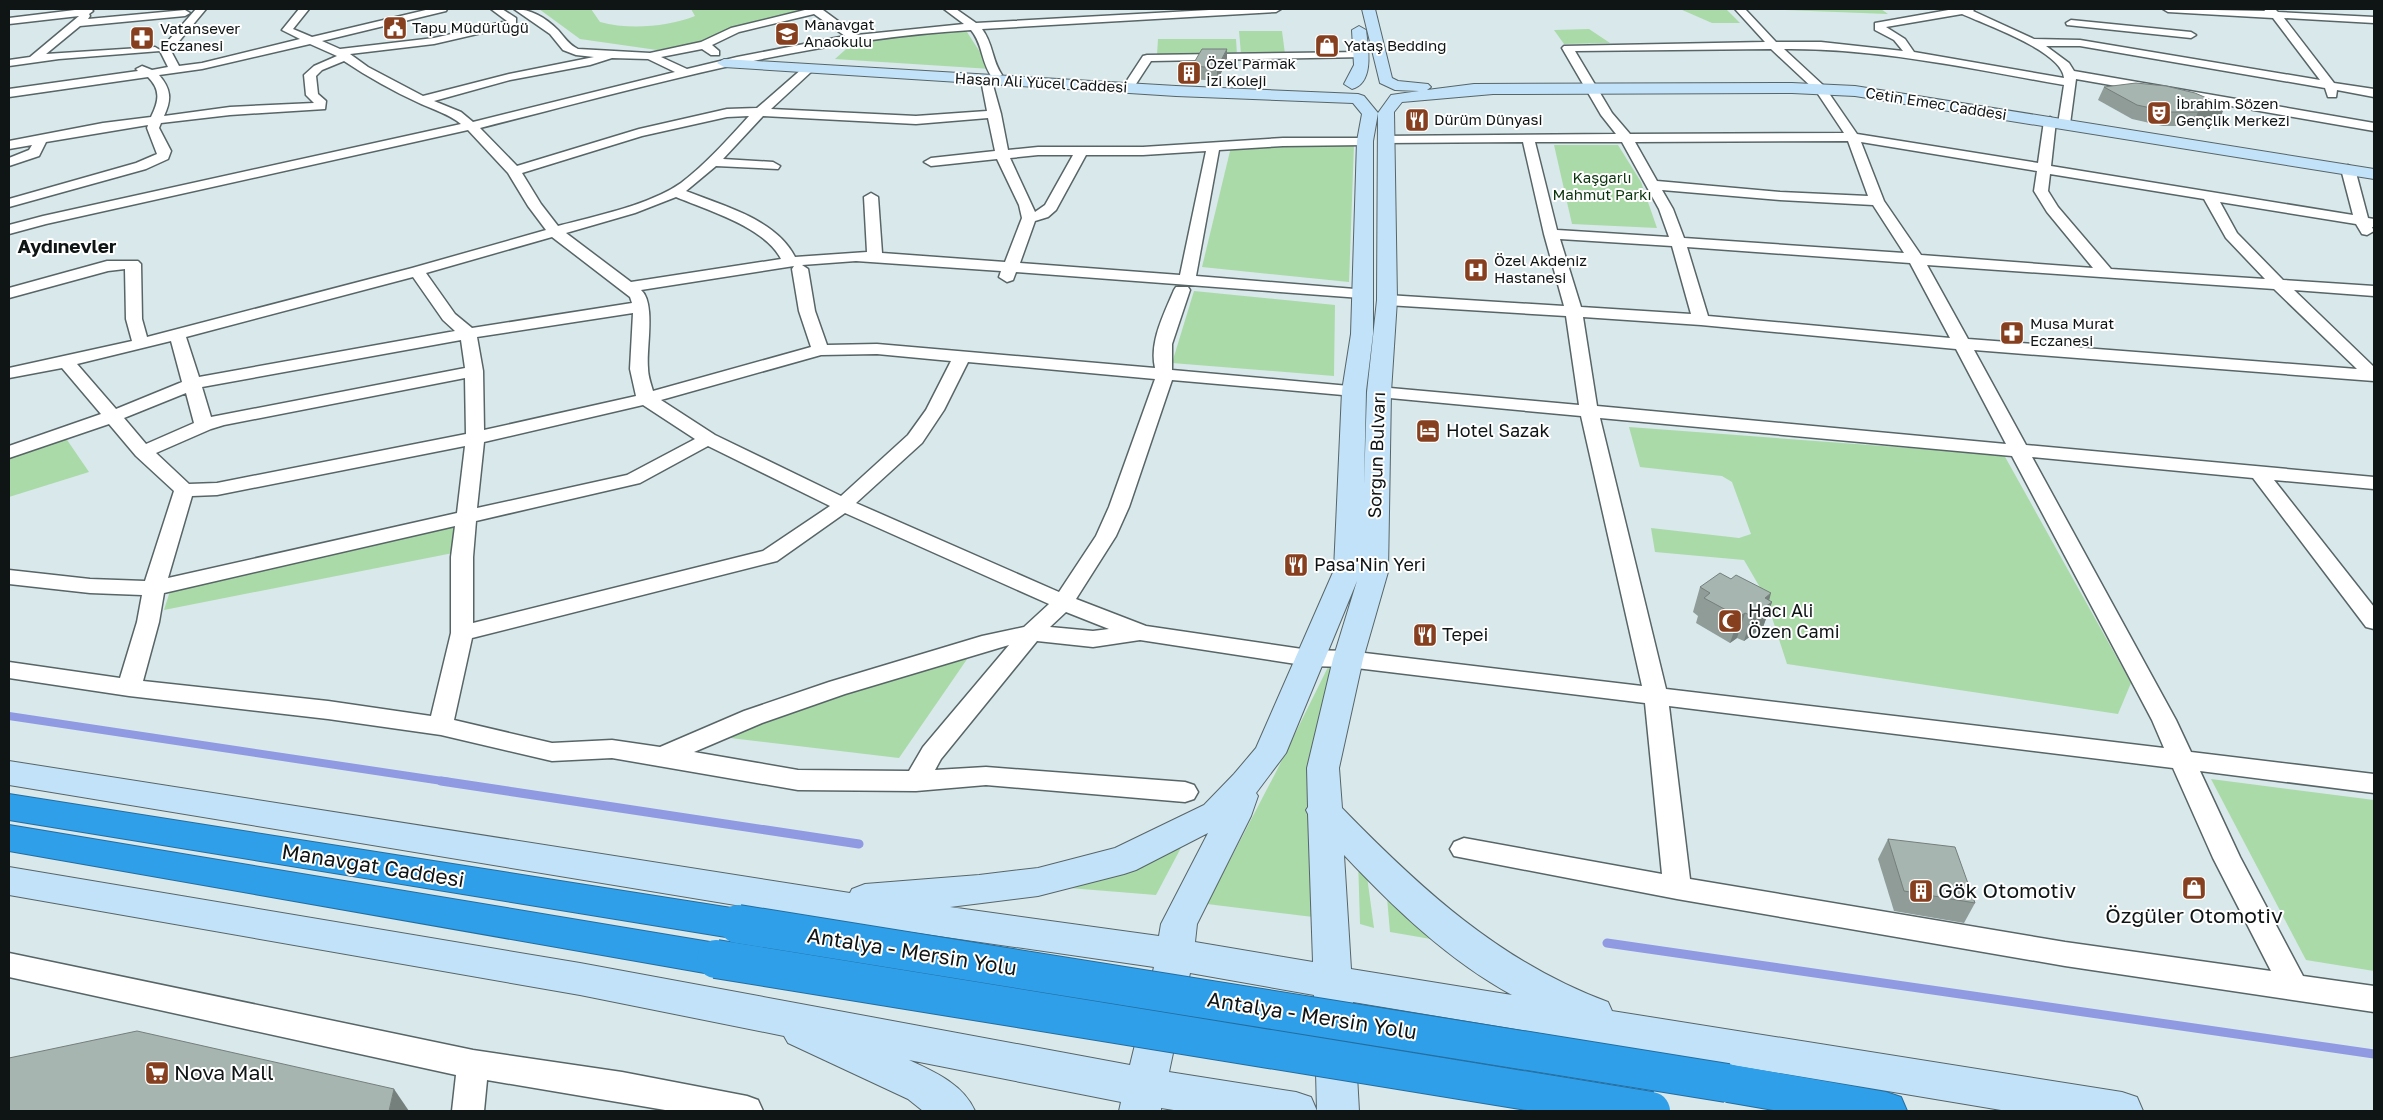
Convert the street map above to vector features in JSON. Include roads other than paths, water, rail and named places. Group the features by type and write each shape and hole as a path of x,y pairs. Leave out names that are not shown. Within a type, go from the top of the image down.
{"highway":[{"name":"Manavgat Caddesi","path":"9,807 738,924"},
{"name":"Manavgat Caddesi","path":"9,838 716,959"},
{"name":"Antalya - Mersin Yolu","path":"738,924 1728,1083 1886,1111"},
{"name":"Antalya - Mersin Yolu","path":"716,959 1651,1111"}],"street":[{"path":"9,21 63,16 94,9"},
{"path":"34,59 94,9"},
{"path":"9,203 154,161 163,156 164,151 153,128 154,122 172,88 173,68 164,51 201,9"},
{"path":"304,9 287,30 342,54 364,69 422,100 457,115 474,128 514,171 535,206 555,232 636,297 639,369 646,399 708,439 843,505 1098,618 1143,633 1309,658 1348,659 2374,784"},
{"path":"309,38 426,9"},
{"path":"9,92 173,68 442,9"},
{"path":"9,144 103,127 242,110 320,110 320,101 312,95 310,75 342,54 434,41 512,23 512,20 496,9"},
{"path":"519,9 536,18 554,32 567,48 576,52 611,56 650,56 704,45 735,30 818,9 854,38"},
{"path":"949,9 974,26 986,44 991,68 995,114 1002,155 1023,197 1029,218 1009,271"},
{"path":"1061,9 1081,20"},
{"path":"9,230 43,220 474,128 687,72 854,38 974,26 1081,20 1144,12 1276,9"},
{"path":"1352,90 1362,61 1356,9"},
{"path":"1368,9 1385,80 1396,92"},
{"path":"1740,9 1772,44 1820,89 1853,137 1877,201 1916,259 2164,720 2227,858 2294,987"},
{"path":"1910,55 1905,43 1896,35 1878,28 1879,25 1964,9 2053,53 2066,65 2070,78 2043,168 2041,191 2052,209 2106,273"},
{"path":"2163,9 2195,43 2209,65"},
{"path":"2168,9 2272,12 2374,20"},
{"path":"147,71 147,57 187,11"},
{"path":"75,23 187,11"},
{"path":"2272,12 2331,87 2332,111"},
{"path":"2080,43 2069,19 2195,43"},
{"path":"2032,42 2080,43 2374,93"},
{"path":"1701,320 1678,242 1666,209 1626,138 1607,115 1568,48 1772,44 1821,45 2332,111 2374,127"},
{"path":"704,45 736,62"},
{"path":"9,63 34,59 155,50"},
{"path":"1132,82 1147,58 1362,55"},
{"path":"422,100 509,77 590,62 611,56"},
{"path":"650,56 687,72"},
{"path":"9,239 61,223 474,128 736,62"},
{"name":"Hasan Ali Yücel Caddesi","path":"736,62 1328,99 1352,90"},
{"name":"Hasan Ali Yücel Caddesi","path":"736,62 807,70 1298,90 1352,90"},
{"path":"9,373 141,344 417,271 630,210 676,192 713,162 760,112 807,70"},
{"path":"147,71 172,88"},
{"name":"Cetin Emec Caddesi","path":"1352,90 1378,82 1396,92 1820,89 1855,91 2374,174"},
{"name":"Sorgun Bulvarı","path":"1338,1111 1323,810 1323,768 1348,659 1374,572 1379,392 1387,300 1375,140 1370,113 1352,90"},
{"name":"Sorgun Bulvarı","path":"1246,783 1270,753 1348,570 1354,391 1362,334 1361,297 1375,140 1386,111 1396,92"},
{"path":"514,171 639,133 727,112 909,120 995,114"},
{"path":"931,162 1038,152 1152,150 1375,140 1853,137 2368,222"},
{"path":"9,162 34,153 41,138"},
{"path":"1528,138 1551,234 1574,312 1589,412 1656,696 1677,888"},
{"path":"916,781 932,753 1031,634 1063,603 1106,536 1119,507 1165,375 1160,362 1170,322 1184,285 1213,146"},
{"path":"1029,218 1043,214 1051,206 1082,151"},
{"path":"713,162 773,166"},
{"path":"2348,169 2368,222 2366,231 2374,235"},
{"path":"1654,185 1780,196 1877,201"},
{"path":"676,192 711,206 770,235 781,245 795,265 820,350"},
{"path":"870,197 875,257"},
{"path":"2210,197 2231,235 2279,285 2374,376"},
{"path":"1551,234 2374,291"},
{"path":"9,452 111,417 192,384 220,377 545,320 636,297 834,257 875,257 1009,271 1361,297"},
{"path":"9,293 107,266 133,264 134,319 141,344"},
{"path":"795,265 856,265 1009,271"},
{"path":"417,271 449,317 468,333 474,371 475,438 462,557 462,633 442,726"},
{"path":"1387,300 1701,320 1962,344 2374,376"},
{"path":"177,334 204,425"},
{"path":"66,362 111,417 143,452 184,490 217,489 475,438 646,399 820,350 877,349 1354,391"},
{"path":"462,633 770,556 843,505 915,439 935,410 962,357"},
{"path":"143,452 204,425 222,420 474,371"},
{"path":"1379,392 2374,483"},
{"path":"9,577 90,586 154,588 633,479 708,439"},
{"path":"2259,473 2371,615"},
{"path":"129,688 148,622 154,588 184,490"},
{"path":"662,756 753,716 990,641 1031,634 1093,639 1143,633"},
{"path":"9,670 129,688 328,710 442,726 552,752 612,748 798,780 916,781 986,776 1185,792"},
{"path":"9,773 814,903 1137,948 1175,956 2122,1111"},
{"path":"814,903 979,890 1038,882 1082,872 1124,860 1216,814 1246,783"},
{"path":"1142,1098 1175,956 1179,924 1234,816 1246,783"},
{"path":"1323,810 1388,880 1445,930 1514,978 1586,1012 1715,1045"},
{"path":"1464,849 1677,888 2065,954 2374,999"},
{"path":"9,881 560,976 762,1013 1116,1082 1142,1098 1296,1111"},
{"path":"9,965 473,1064 622,1087 747,1111"},
{"path":"762,1013 923,1086 954,1111"},
{"path":"468,1111 473,1064"}],"waterway":[{"path":"9,716 449,782"},
{"path":"441,781 859,844"},
{"path":"1607,943 2374,1054"}],"place":[{"name":"Tapu Müdürlüğü","path":"395,28"},
{"name":"Manavgat Anaokulu","path":"787,34"},
{"name":"Vatansever Eczanesi","path":"142,38"},
{"name":"Yataş Bedding","path":"1327,46"},
{"name":"Özel Parmak İzi Koleji","path":"1189,73"},
{"name":"İbrahim Sözen Gençlik Merkezi","path":"2159,113"},
{"name":"Dürüm Dünyasi","path":"1417,120"},
{"name":"Özel Akdeniz Hastanesi","path":"1476,270"},
{"name":"Musa Murat Eczanesi","path":"2012,333"},
{"name":"Hotel Sazak","path":"1428,431"},
{"name":"Pasa'Nin Yeri","path":"1296,565"},
{"name":"Hacı Ali Özen Cami","path":"1730,621"},
{"name":"Tepei","path":"1425,635"},
{"name":"Özgüler Otomotiv","path":"2194,888"},
{"name":"Gök Otomotiv","path":"1921,891"},
{"name":"Nova Mall","path":"157,1073"}],"district":[{"name":"Aydınevler","path":"67,246"}],"park label":[{"name":"Kaşgarlı Mahmut Parkı","path":"1602,186"}]}
